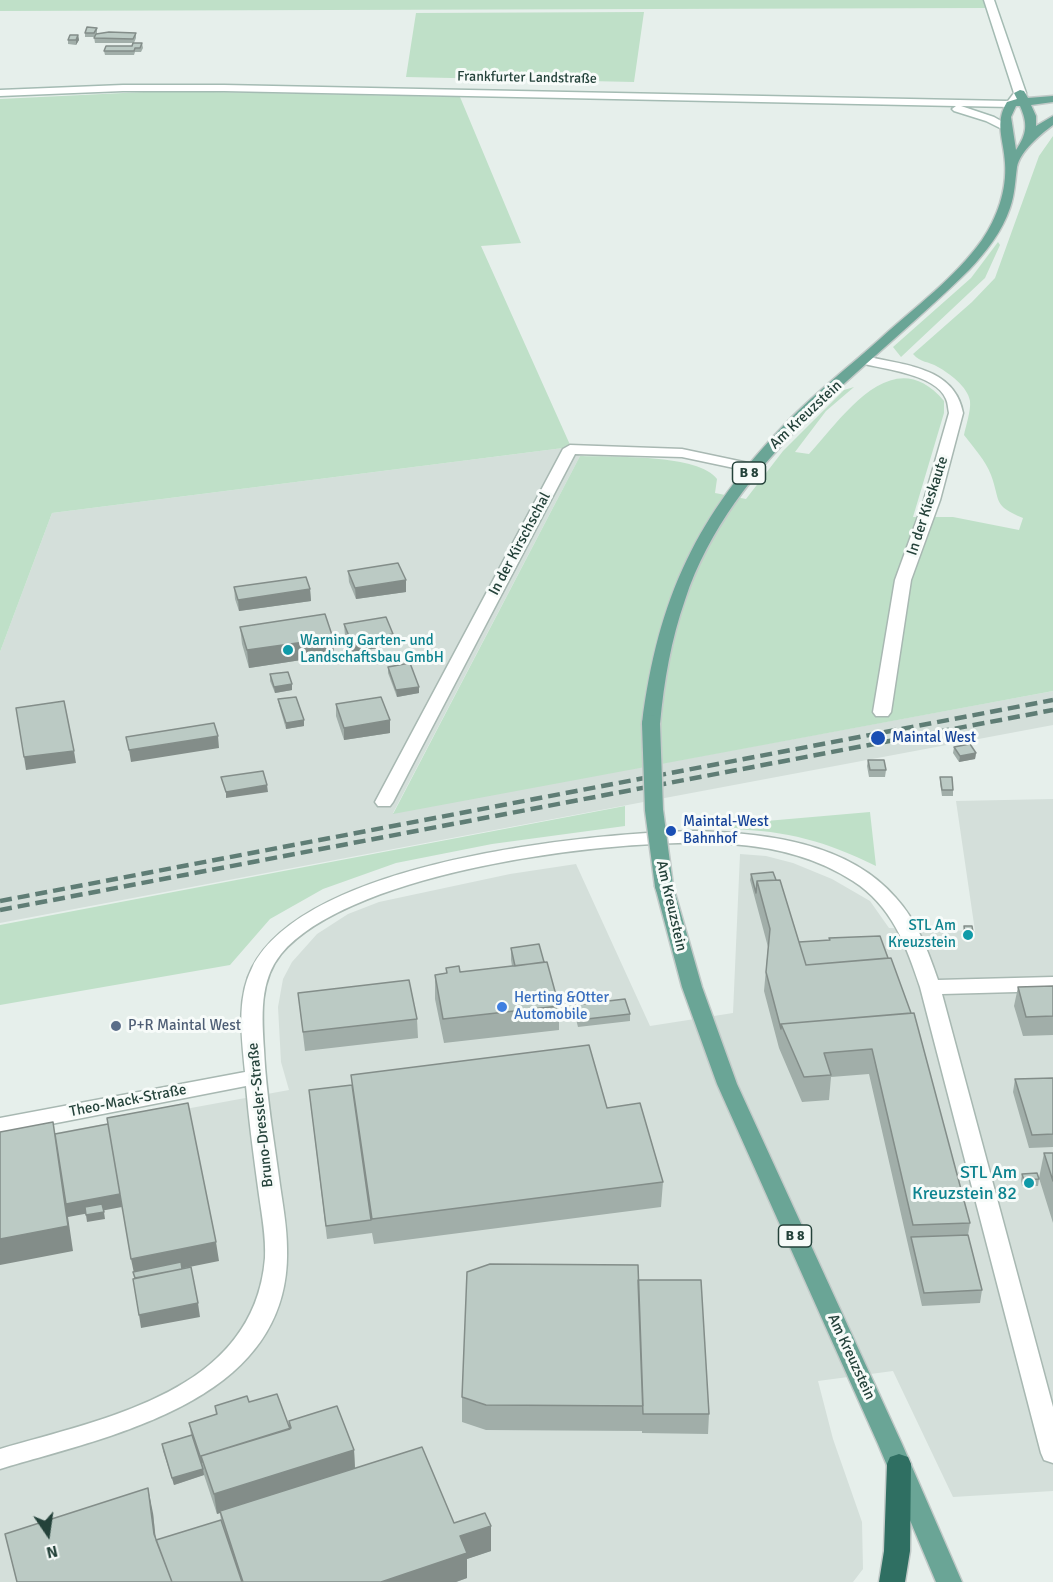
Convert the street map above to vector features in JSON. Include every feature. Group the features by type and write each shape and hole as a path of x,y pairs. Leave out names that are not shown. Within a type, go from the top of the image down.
{"highway":[{"path":"892,1582 897,1551 899,1464"}],"main road":[{"name":"Frankfurter Landstraße","path":"1011,104 1022,97 1053,94"},
{"name":"Frankfurter Landstraße","path":"1022,97 1053,104"},
{"path":"1031,136 1030,116 1022,97 1053,99"},
{"name":"B 8","path":"1006,128 1005,117 1011,104"},
{"name":"Am Kreuzstein","path":"1013,162 1031,136 1053,119"},
{"name":"Am Kreuzstein","path":"949,1582 899,1464 727,1084 692,987 664,886 654,810 651,724 654,682 670,614 680,587 706,535 753,468 793,424 960,272 987,240 1004,208 1013,162 1006,128"}],"street":[{"path":"989,0 1022,97"},
{"name":"Frankfurter Landstraße","path":"0,86 105,81 194,81 1022,97"},
{"name":"Frankfurter Landstraße","path":"0,93 123,88 224,88 1011,104"},
{"path":"930,102 981,116 1006,128"},
{"name":"In der Kieskaute","path":"865,360 926,376 951,392 956,404 956,413 932,500 903,580 882,712"},
{"name":"In der Kirschschal","path":"384,802 570,449 682,453 753,468"},
{"name":"Bruno-Dressler-Straße","path":"0,1459 158,1408 194,1390 223,1367 248,1341 269,1297 276,1256 255,1077 252,1010 256,981 265,961 277,946 309,919 337,904 358,894 425,874 561,847 667,838 734,839 777,845 821,857 840,865 877,889 898,910 908,927 930,987"},
{"path":"1053,984 930,987 1053,1453"},
{"name":"Theo-Mack-Straße","path":"0,1126 255,1077"}],"shaded area":[{"path":"571,447 580,456 393,813 1053,691 1053,725 0,923 0,652 52,513"},
{"path":"1053,799 1053,1491 953,1497 893,1371 818,1381 833,1439 862,1522 863,1569 853,1582 0,1582 0,1143 289,1090 281,1062 278,1007 283,979 292,962 317,934 348,914 379,902 510,874 576,864 650,1026 733,1013 740,854 766,856 793,863 832,879 870,901 889,928 975,931 956,801"}],"green space":[{"path":"0,0 983,0 986,8 0,11"},
{"path":"644,12 634,82 406,77 416,13"},
{"path":"164,91 460,97 521,243 481,246 571,447 52,513 0,652 0,99"},
{"path":"1053,136 1053,691 393,814 580,456 653,458 693,465 707,471 717,479 715,493 746,499 783,451 844,390 854,387 826,411 795,452 809,454 853,405 870,391 888,381 906,378 925,384 944,401 944,413 913,517 953,517 1019,530 1023,518 1006,510 999,502 989,470 964,435 970,405 966,391 947,373 913,354 972,302 995,278 1039,156"},
{"path":"998,242 1000,245 985,278 901,357 893,347 971,278"},
{"path":"625,806 625,826 492,844 396,863 323,889 270,919 230,965 0,1005 0,925"},
{"path":"870,812 876,866 840,850 806,839 771,832 731,829 720,825"}],"building":[{"path":"87,27 97,28 94,33 85,33"},
{"path":"136,33 133,39 94,38 96,34"},
{"path":"70,35 78,35 76,40 68,40"},
{"path":"133,43 142,43 140,48 135,48 134,51 104,51 106,46 132,46"},
{"path":"398,563 406,580 355,588 348,571"},
{"path":"306,577 310,589 238,600 234,587"},
{"path":"325,614 333,638 247,650 240,627"},
{"path":"386,617 393,634 351,641 344,624"},
{"path":"410,663 419,687 396,690 388,667"},
{"path":"288,672 292,684 274,687 270,674"},
{"path":"296,697 304,720 286,723 278,699"},
{"path":"381,697 390,720 344,728 336,704"},
{"path":"64,701 74,751 24,757 16,708"},
{"path":"214,723 218,736 129,750 126,737"},
{"path":"970,744 976,753 960,756 954,747"},
{"path":"868,760 884,760 886,770 870,770"},
{"path":"263,771 267,785 226,792 221,777"},
{"path":"940,777 952,777 953,790 942,790"},
{"path":"773,872 776,880 757,881 756,893 751,874"},
{"path":"780,880 806,965 891,958 911,1013 781,1024 781,1029 766,972 770,929 757,881"},
{"path":"964,926 972,926 973,932 965,932"},
{"path":"880,936 888,958 806,965 799,942 830,940 829,938"},
{"path":"539,944 544,962 515,966 511,948"},
{"path":"547,962 559,1006 443,1019 435,975 447,973 446,968 459,966 460,972"},
{"path":"409,980 417,1019 303,1032 298,993"},
{"path":"1053,986 1053,1016 1026,1017 1018,987"},
{"path":"625,999 630,1014 578,1020 574,1005"},
{"path":"914,1013 970,1223 913,1225 872,1049 824,1053 831,1075 804,1077 781,1024"},
{"path":"589,1045 607,1108 640,1103 663,1182 372,1219 351,1075"},
{"path":"1053,1078 1053,1134 1032,1135 1015,1079"},
{"path":"352,1085 371,1220 326,1226 309,1090"},
{"path":"188,1103 216,1242 131,1259 107,1118"},
{"path":"53,1122 68,1226 0,1239 0,1132"},
{"path":"108,1124 120,1194 66,1204 55,1134"},
{"path":"1044,1153 1053,1153 1053,1181"},
{"path":"1037,1173 1039,1179 1024,1180 1022,1174"},
{"path":"102,1204 104,1212 86,1215 85,1207"},
{"path":"968,1235 982,1290 924,1293 911,1237"},
{"path":"181,1262 182,1269 135,1278 133,1272"},
{"path":"490,1264 638,1265 643,1406 486,1405 462,1397 467,1272"},
{"path":"191,1267 198,1303 139,1315 133,1279"},
{"path":"638,1280 701,1280 709,1414 643,1414"},
{"path":"277,1394 290,1429 201,1456 202,1462 189,1423 217,1414 215,1406 247,1396 249,1402"},
{"path":"337,1406 354,1450 214,1494 201,1456 291,1428 289,1421"},
{"path":"192,1435 203,1469 172,1478 162,1444"},
{"path":"422,1447 454,1523 485,1513 491,1526 460,1536 467,1553 381,1582 243,1582 220,1511"},
{"path":"148,1488 154,1534 172,1582 17,1582 5,1534"},
{"path":"221,1520 242,1582 172,1582 156,1540"}],"railway":[{"path":"0,901 1053,700"},
{"path":"0,910 1053,710"}],"place":[{"name":"Warning Garten- und Landschaftsbau GmbH","path":"288,650"},
{"name":"Maintal West","path":"878,738"},
{"name":"Maintal-West Bahnhof","path":"671,831"},
{"name":"STL Am Kreuzstein","path":"968,935"},
{"name":"Herting &Otter Automobile","path":"502,1007"},
{"name":"P+R Maintal West","path":"116,1026"},
{"name":"STL Am Kreuzstein 82","path":"1029,1183"}]}
